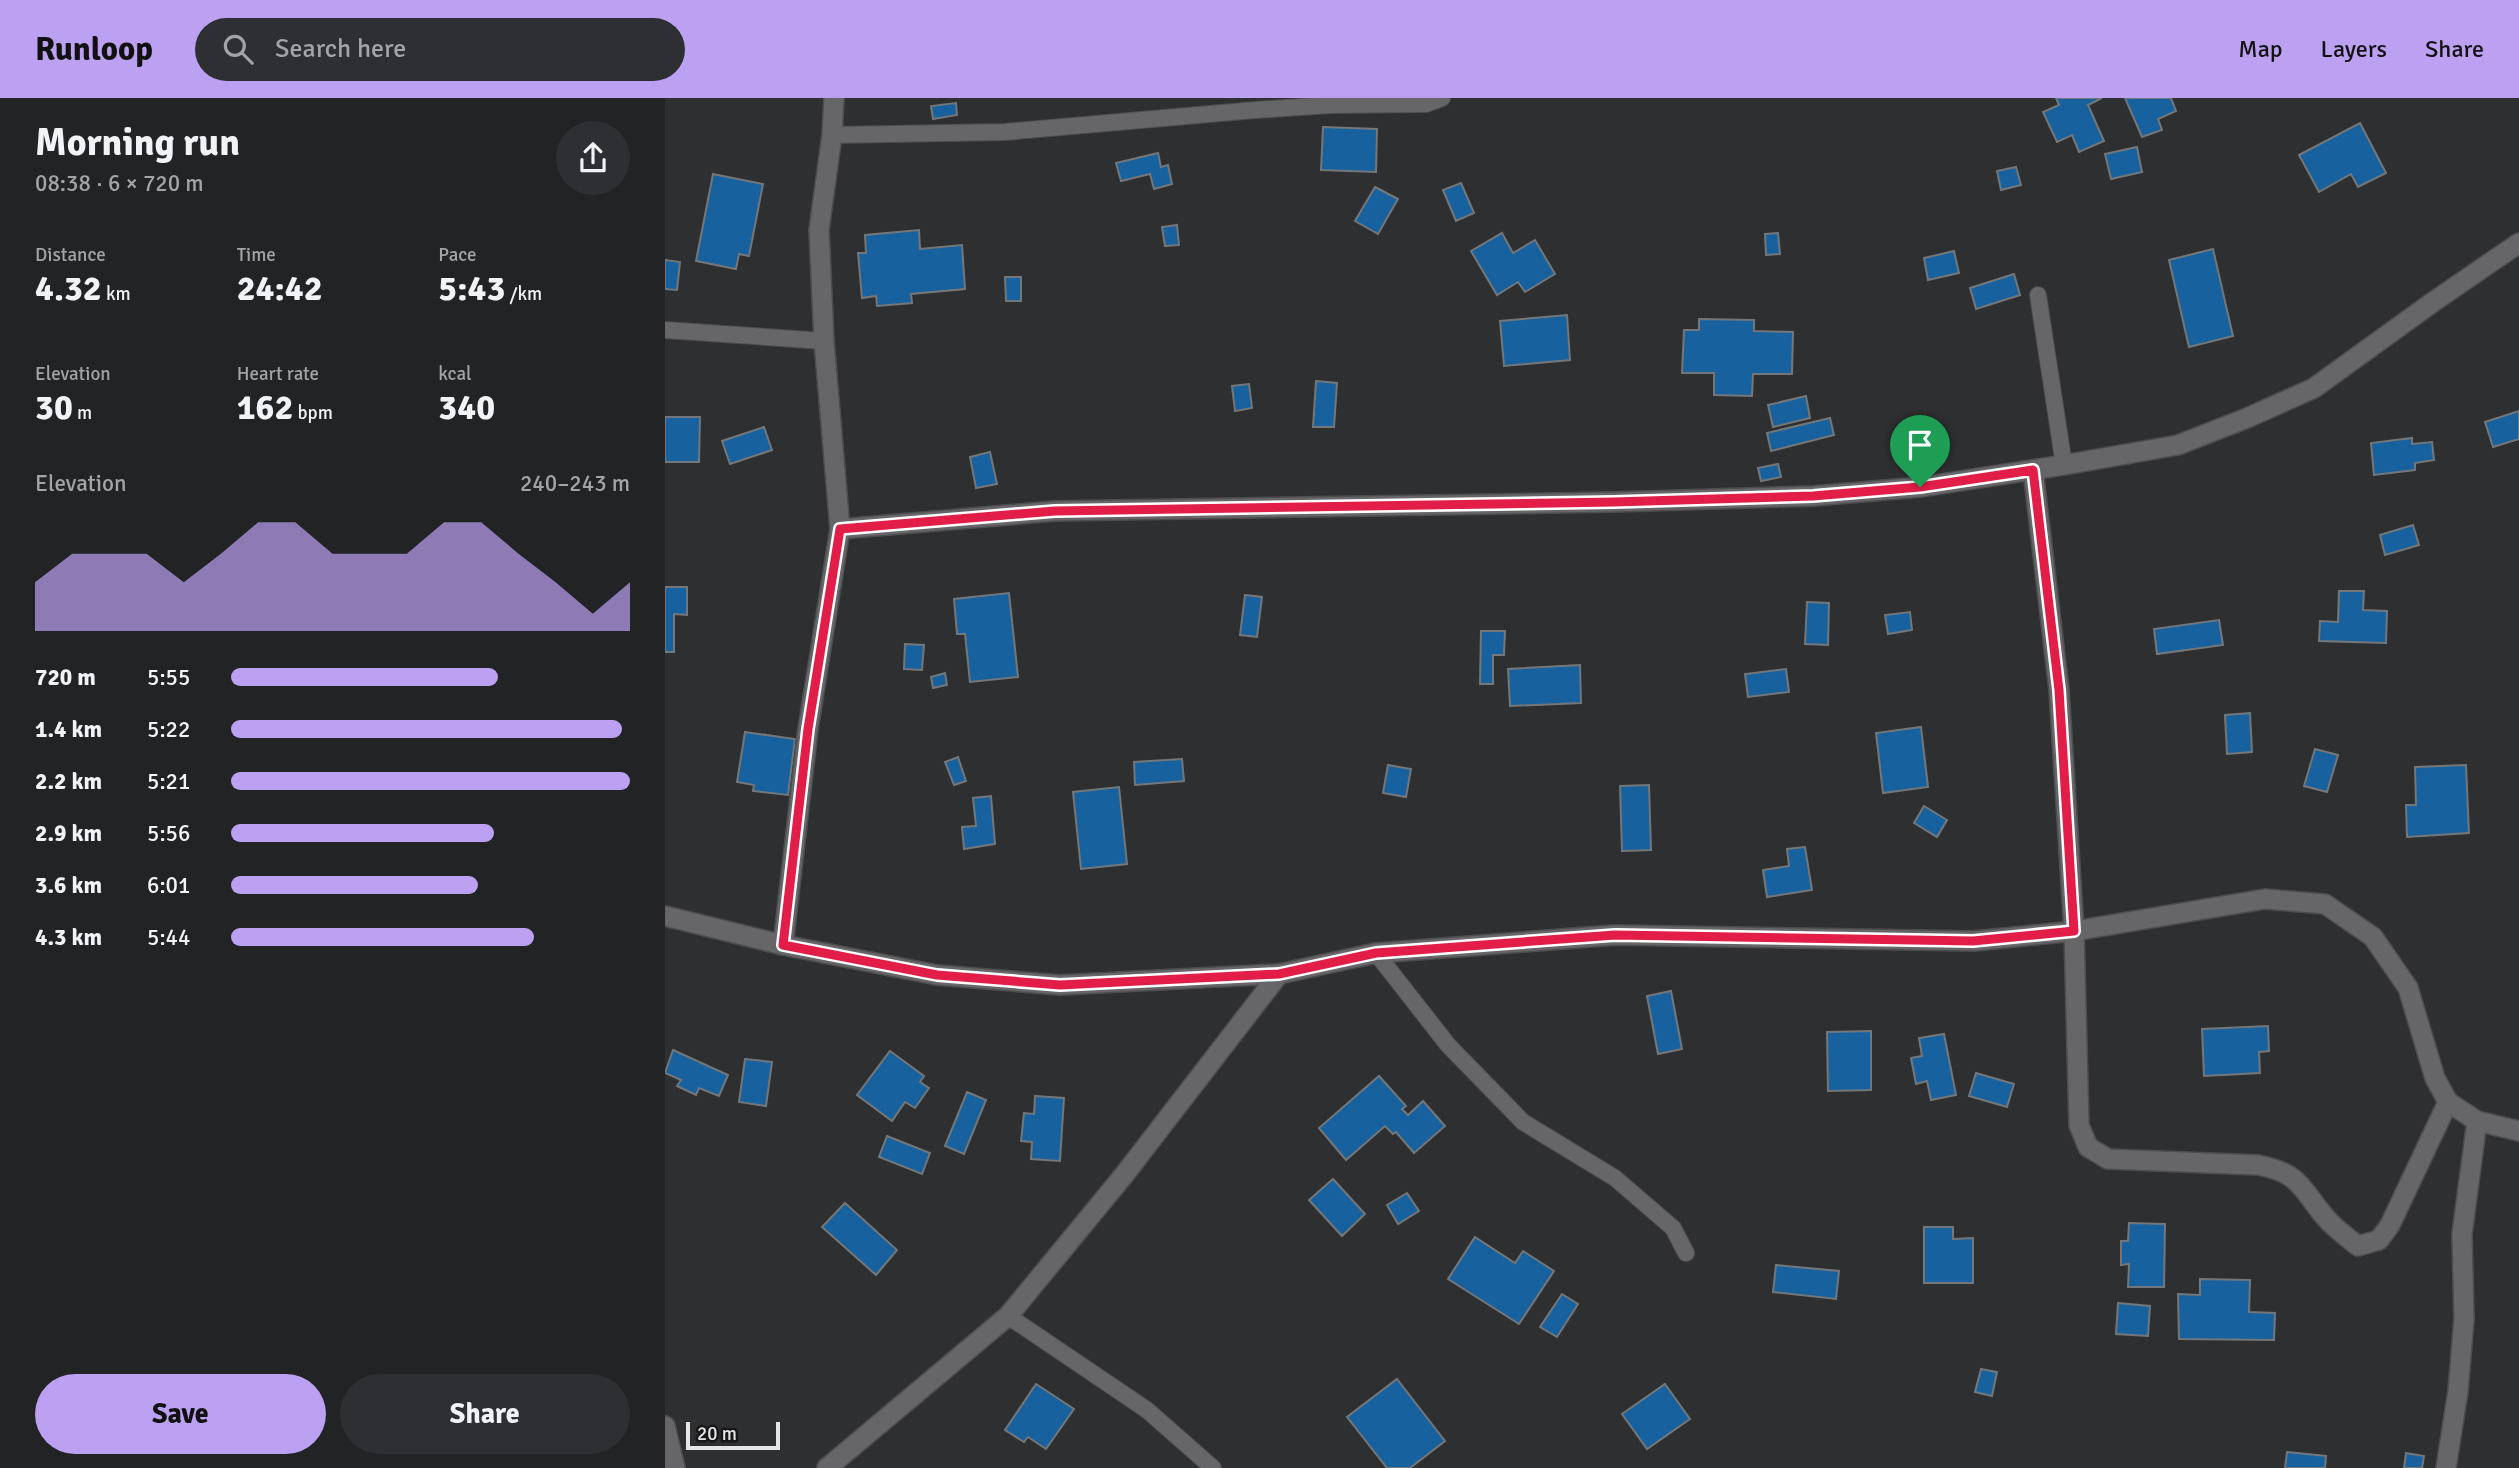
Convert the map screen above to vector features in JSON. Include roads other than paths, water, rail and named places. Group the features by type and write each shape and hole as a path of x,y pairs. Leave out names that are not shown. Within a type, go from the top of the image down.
{"street":[{"path":"783,945 808,729 840,529 824,341 819,230 832,135 834,98"},
{"path":"840,529 1055,511 1813,496 1920,487 2064,465 2178,445 2314,388 2519,243"},
{"path":"2033,470 2059,690 2074,931 2079,1125 2088,1147 2108,1159 2258,1165 2279,1169 2300,1183 2326,1219 2358,1246 2379,1240 2390,1225 2448,1102"},
{"path":"665,916 783,945 937,975 1060,985 1279,974 1376,953 1615,935 1973,941 2074,931 2265,899 2325,904 2373,937 2408,988 2435,1078 2448,1102 2477,1121 2519,1131"},
{"path":"827,1468 1008,1316 1124,1175 1279,974"},
{"path":"2446,1468 2458,1391 2463,1319 2462,1234 2477,1121"},
{"path":"665,1426 675,1468"}],"lane":[{"path":"832,135 1005,132 1255,110 1331,105 1426,104 1442,98"},
{"path":"2038,295 2064,465"},
{"path":"665,330 824,341"},
{"path":"1376,953 1448,1045 1523,1122 1615,1178 1673,1228 1686,1253"},
{"path":"1008,1316 1147,1410 1213,1468"}]}
